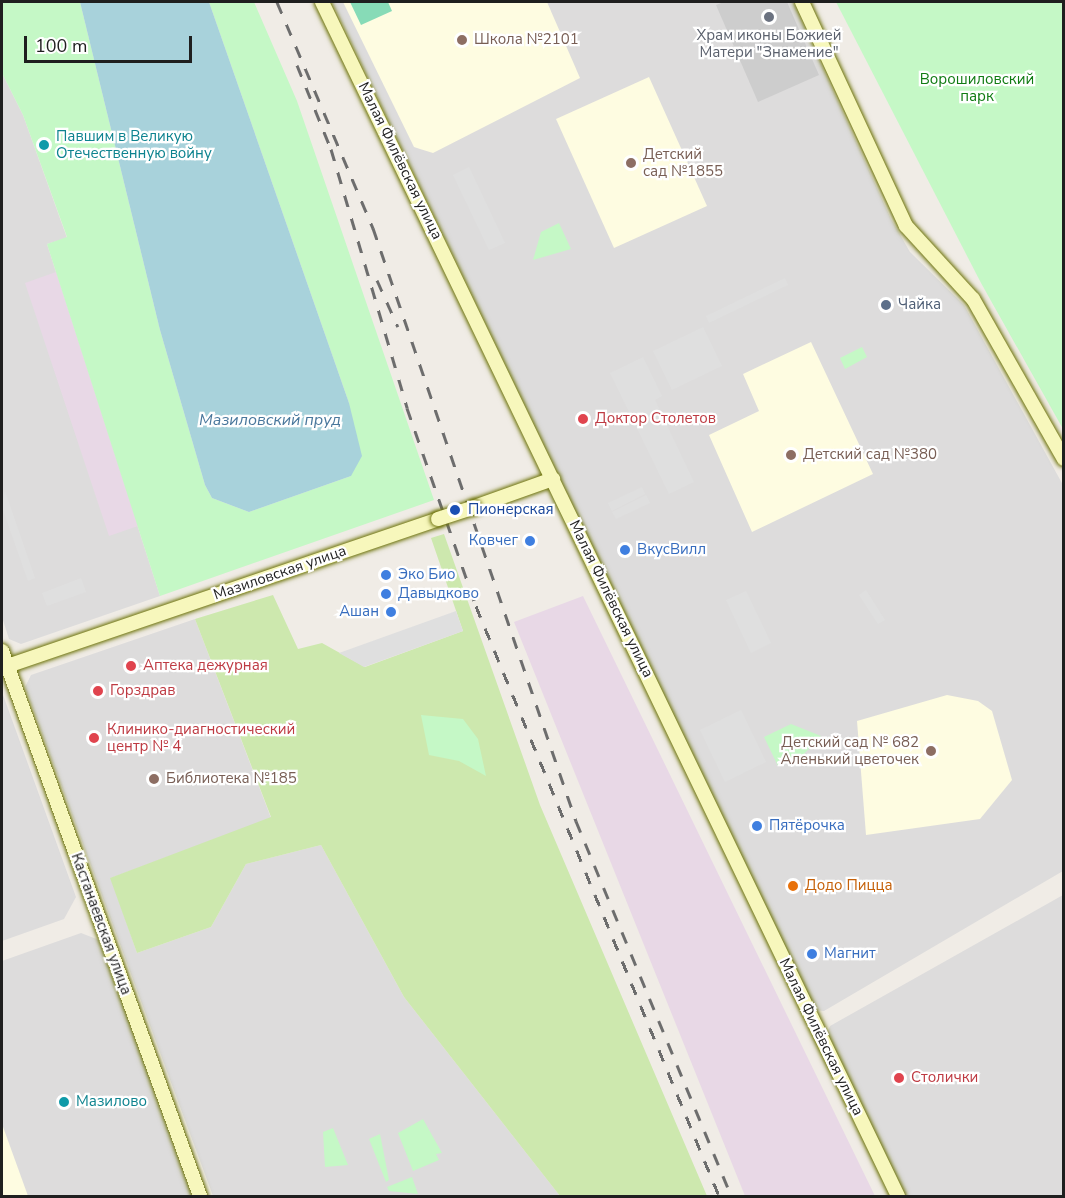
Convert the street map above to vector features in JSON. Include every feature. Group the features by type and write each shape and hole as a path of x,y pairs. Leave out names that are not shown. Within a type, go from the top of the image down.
{"street":[{"name":"Малая Филёвская улица","path":"322,2 898,1197"},
{"path":"802,2 906,226 973,299 1064,459"},
{"name":"Мазиловская улица","path":"7,666 553,479"},
{"name":"Кастанаевская улица","path":"2,651 200,1197"}],"shaded area":[{"path":"332,2 793,2 891,219 910,252 964,305 1063,485 1063,871 824,1011 814,1010"},
{"name":"Школа №2101","path":"343,2 547,2 580,78 433,153 420,149 414,147"},
{"path":"724,2 787,2 819,75 758,102 716,5"},
{"path":"2,73 23,115 67,238 47,244 160,596 21,644 9,639 2,617"},
{"name":"Детский сад №1855","path":"649,77 707,206 614,248 556,119"},
{"path":"469,167 505,243 489,250 453,175"},
{"path":"56,272 138,526 109,536 25,283"},
{"path":"785,278 788,285 709,323 706,316"},
{"path":"703,327 722,366 672,390 653,351"},
{"name":"Детский сад №380","path":"811,342 873,474 752,532 709,435 759,411 743,374"},
{"path":"643,357 662,396 655,400 694,482 669,494 610,373"},
{"path":"642,487 645,494 612,511 608,503"},
{"path":"5,491 35,578 28,581 2,507"},
{"path":"646,495 650,503 616,519 612,512"},
{"path":"81,578 86,592 47,606 42,593"},
{"path":"866,590 885,620 878,624 859,595"},
{"path":"746,591 771,643 751,653 726,600"},
{"path":"583,596 875,1196 745,1196 514,622"},
{"path":"456,611 463,631 364,667 339,653"},
{"path":"195,619 271,818 111,878 137,953 211,927 246,864 321,845 404,997 560,1196 213,1196 25,687 31,675"},
{"path":"2,692 76,897 64,919 2,941"},
{"name":"Детский сад № 682 Аленький цветочек","path":"947,695 978,701 992,711 1012,780 980,819 866,835 857,721"},
{"path":"741,710 766,762 725,782 700,730"},
{"path":"1063,895 1063,1196 904,1196 826,1036 830,1026"},
{"path":"81,933 99,940 192,1196 2,1196 2,961"},
{"path":"2,1124 28,1196 2,1196"}],"green space":[{"path":"2,2 80,2 160,330 205,485 212,498 249,512 351,476 349,403 209,2 254,2 297,101 434,500 160,596 47,244 67,237 23,115 2,73"},
{"path":"350,2 388,2 392,11 361,25"},
{"name":"Ворошиловский парк","path":"836,2 1063,2 1063,429 981,283"},
{"path":"559,223 571,249 533,260 541,232"},
{"path":"862,347 867,357 845,369 840,358"},
{"path":"444,534 540,805 707,1196 560,1196 404,997 321,845 246,864 211,927 137,953 110,878 271,817 195,619 273,595 298,649 322,643 365,667 463,631 431,538"},
{"path":"421,715 463,719 478,739 486,776 459,761 429,755"},
{"path":"791,724 821,736 804,754 778,766 764,737"},
{"path":"423,1119 442,1153 436,1154 439,1160 413,1171 398,1133"},
{"path":"333,1128 348,1165 325,1167 323,1132"},
{"path":"380,1134 389,1180 386,1182 369,1139"},
{"path":"412,1177 418,1194 389,1191 387,1187"}],"water":[{"name":"Мазиловский пруд","path":"80,2 209,2 349,403 362,456 351,476 249,512 212,498 205,485 160,330"}],"railway":[{"path":"277,2 373,228 576,821 731,1196"},
{"path":"297,65 331,149 407,408 476,606 719,1196"},
{"path":"377,280 398,327"}],"place":[{"name":"Храм иконы Божией Матери \"Знамение\"","path":"769,17"},
{"name":"Школа №2101","path":"462,40"},
{"name":"Павшим в Великую Отечественную войну","path":"44,145"},
{"name":"Детский сад №1855","path":"631,163"},
{"name":"Чайка","path":"886,305"},
{"name":"Доктор Столетов","path":"583,419"},
{"name":"Детский сад №380","path":"791,455"},
{"name":"Пионерская","path":"455,510"},
{"name":"Ковчег","path":"530,541"},
{"name":"ВкусВилл","path":"625,550"},
{"name":"Эко Био","path":"386,575"},
{"name":"Давыдково","path":"386,594"},
{"name":"Ашан","path":"391,612"},
{"name":"Аптека дежурная","path":"131,666"},
{"name":"Горздрав","path":"98,691"},
{"name":"Клинико-диагностический центр № 4","path":"94,738"},
{"name":"Детский сад № 682 Аленький цветочек","path":"931,751"},
{"name":"Библиотека №185","path":"154,779"},
{"name":"Пятёрочка","path":"757,826"},
{"name":"Додо Пицца","path":"793,886"},
{"name":"Магнит","path":"812,954"},
{"name":"Столички","path":"899,1078"},
{"name":"Мазилово","path":"64,1102"}]}
